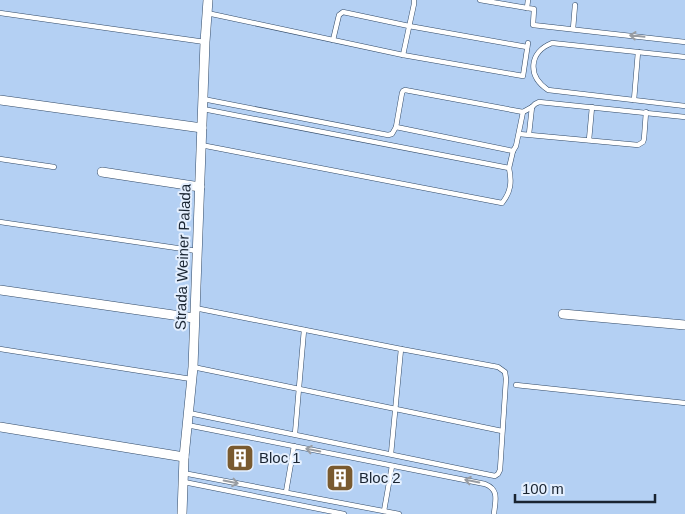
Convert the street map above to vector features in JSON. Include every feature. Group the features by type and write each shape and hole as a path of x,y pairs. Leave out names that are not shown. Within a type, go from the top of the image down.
{"street":[{"name":"Strada Weiner Palada","path":"182,514 184,457 193,368 208,0"},
{"path":"0,100 202,128"},
{"path":"102,172 200,187"},
{"path":"0,290 194,318"},
{"path":"563,314 685,325"},
{"path":"0,427 184,457"}],"lane":[{"path":"403,55 414,0"},
{"path":"480,0 534,9 533,25 685,42"},
{"path":"526,8 528,0"},
{"path":"573,29 575,5"},
{"path":"207,13 333,40 403,55 523,76 527,45 409,26 343,12 339,15 333,40"},
{"path":"0,13 205,42"},
{"path":"685,57 552,43 539,51 533,66 537,81 548,90 685,106"},
{"path":"634,100 638,52"},
{"path":"203,104 382,135 392,134 396,127 402,93 405,90 523,112 539,102 685,117"},
{"path":"203,104 509,168"},
{"path":"529,134 532,107"},
{"path":"589,140 592,107"},
{"path":"201,145 502,203 507,197 509,190 509,168 523,112"},
{"path":"519,134 638,145 644,139 646,112"},
{"path":"396,127 513,151"},
{"path":"0,159 54,167"},
{"path":"0,222 197,251"},
{"path":"188,413 495,476 500,470 506,379 505,372 498,367 195,308"},
{"path":"295,434 304,330"},
{"path":"0,349 192,379"},
{"path":"391,454 401,349"},
{"path":"193,368 502,431"},
{"path":"516,385 685,403"},
{"path":"187,425 492,486 496,492 494,514"},
{"path":"286,492 294,446"},
{"path":"384,511 392,466"},
{"path":"183,477 286,492 399,514"},
{"path":"183,477 344,514"}],"place":[{"name":"Bloc 1","path":"240,458"},
{"name":"Bloc 2","path":"340,478"}]}
